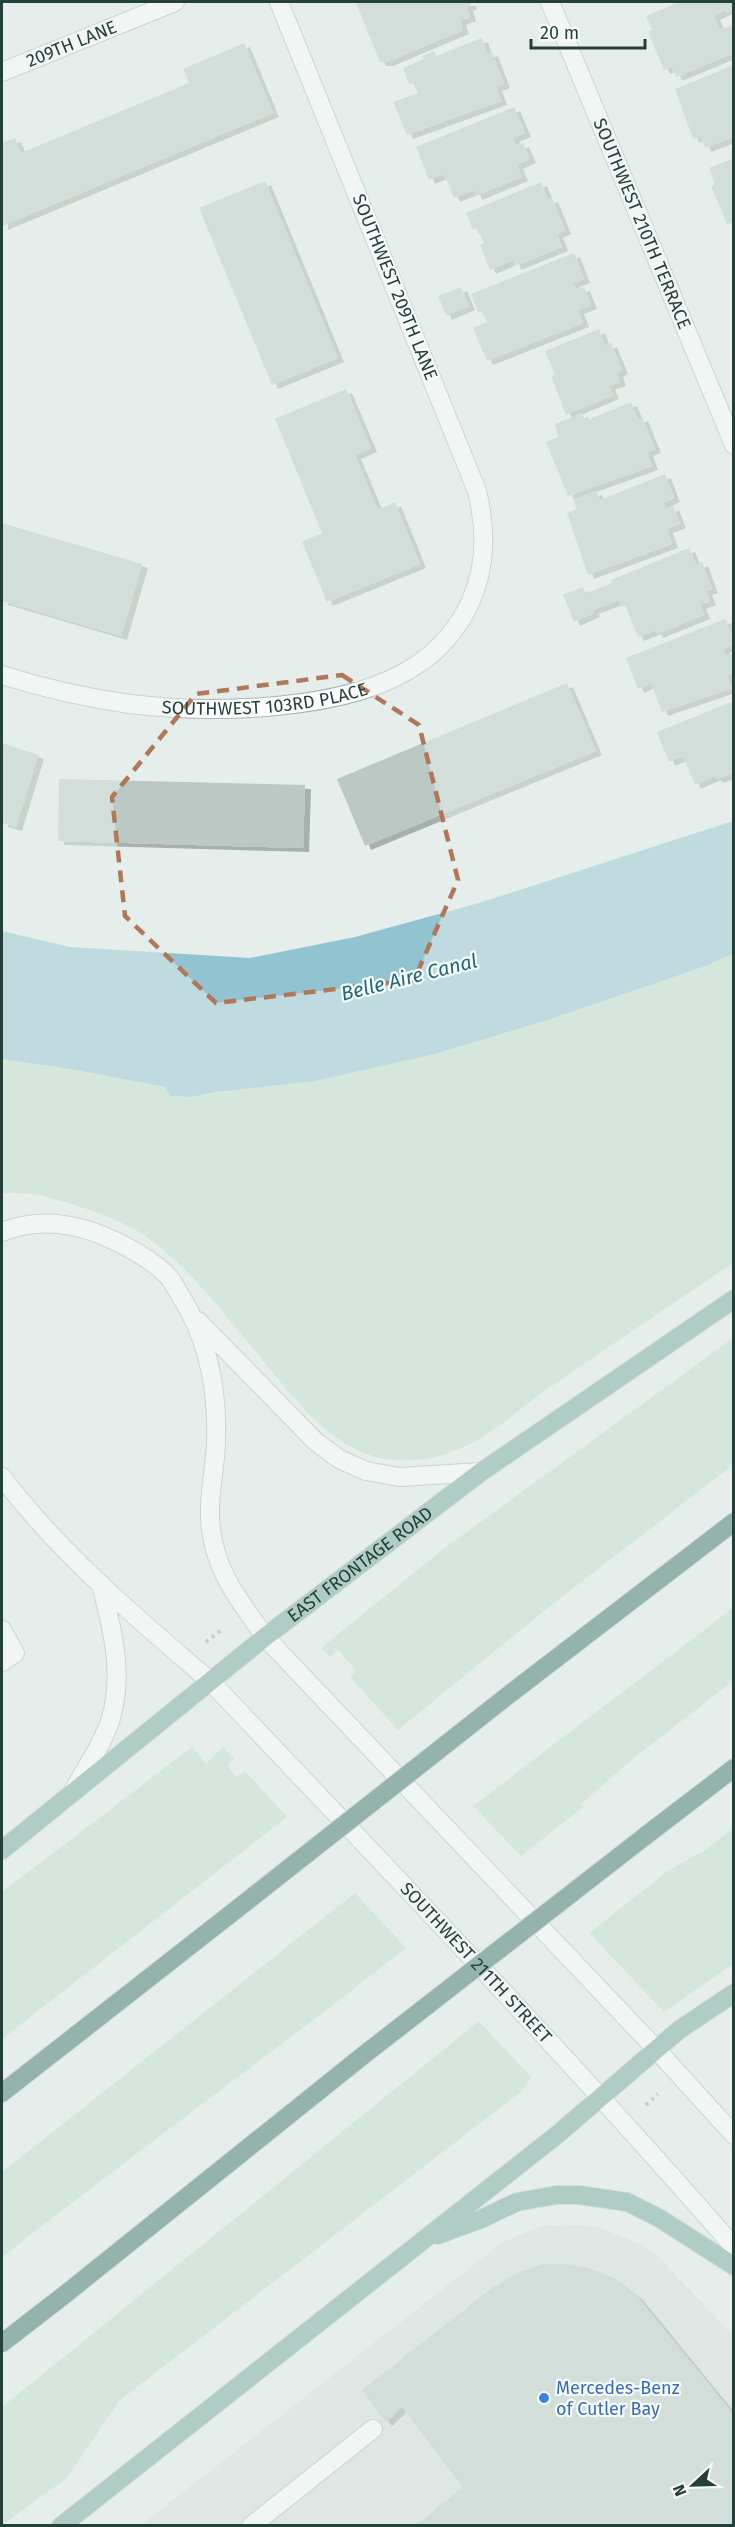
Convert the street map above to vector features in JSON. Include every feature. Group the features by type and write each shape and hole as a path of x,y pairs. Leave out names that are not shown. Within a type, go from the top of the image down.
{"highway":[{"path":"2,2093 511,1693 734,1522"},
{"path":"2,2343 365,2054 734,1768"}],"main road":[{"name":"EAST FRONTAGE ROAD","path":"2,1850 265,1637 481,1472 734,1299"},
{"path":"61,2526 558,2134 679,2030 734,1993"},
{"path":"425,2239 481,2219 517,2202 556,2195 579,2195 627,2202 659,2218 734,2266"}],"street":[{"name":"209TH LANE","path":"2,72 175,2"},
{"name":"SOUTHWEST 209TH LANE","path":"279,2 472,476 482,513 485,539 479,578"},
{"name":"SOUTHWEST 210TH TERRACE","path":"550,2 734,445"},
{"name":"SOUTHWEST 103RD PLACE","path":"2,675 36,686 131,704 228,708 318,700 373,687 418,665 456,628 468,608 479,578"},
{"path":"6,1227 55,1222 99,1233 137,1251 168,1277 194,1317 315,1441 339,1459 366,1471 400,1478 481,1472"},
{"path":"194,1317 209,1361 216,1403 216,1446 210,1488 211,1528 218,1560 229,1587 265,1637 656,2049 734,2135"},
{"name":"SOUTHWEST 211TH STREET","path":"2,1478 20,1502 101,1584 211,1682 601,2096 734,2247"},
{"path":"71,1794 103,1736 111,1718 115,1696 115,1644 101,1584"},
{"path":"2,1630 15,1653 2,1662"},
{"path":"251,2526 373,2429"}],"path":[{"path":"205,1643 232,1621"},
{"path":"643,2108 659,2092"}],"highlighted area":[{"path":"342,675 419,725 458,880 414,980 216,1003 125,916 112,797 196,694"}],"shaded area":[{"name":"Mercedes-Benz of Cutler Bay","path":"541,2226 599,2227 642,2245 661,2259 733,2336 733,2525 140,2526 503,2242"}],"green space":[{"path":"733,954 733,1263 546,1390 492,1431 456,1450 422,1459 391,1460 364,1453 340,1440 317,1422 296,1400 191,1276 147,1237 110,1218 64,1202 33,1194 2,1193 2,1059 165,1087 171,1096 192,1097 435,1054 545,1021 703,967"},
{"path":"733,1338 733,1465 554,1603 398,1730 350,1677 356,1671 338,1650 330,1657 321,1648 442,1550"},
{"path":"733,1608 733,1681 634,1758 581,1804 583,1807 521,1856 473,1806"},
{"path":"192,1747 206,1764 223,1747 234,1759 227,1766 237,1777 245,1771 287,1817 2,2039 2,1892"},
{"path":"733,1828 733,1964 664,2012 589,1933 669,1870 705,1850"},
{"path":"355,1893 406,1948 2,2257 2,2172"},
{"path":"479,2021 531,2077 522,2091 119,2401 67,2478 2,2525 2,2407"}],"water":[{"name":"Belle Aire Canal","path":"733,821 733,954 703,967 545,1021 435,1054 314,1081 216,1092 192,1097 170,1096 165,1087 2,1059 2,931 70,947 250,958 355,937 479,903"}],"building":[{"path":"470,2 471,5 467,7 470,17 460,21 463,30 387,62 380,62 356,3"},
{"path":"678,2 733,2 734,10 727,13 726,10 714,16 720,30 734,24 734,53 676,77 672,67 664,70 648,32 652,30 646,16"},
{"path":"482,38 487,54 492,52 504,84 496,87 501,101 407,135 393,102 418,93 414,83 409,84 403,68 424,59 422,56 434,51 436,56"},
{"path":"244,43 273,113 2,226 2,143 15,138 21,153 189,83 183,69"},
{"path":"734,65 734,137 705,148 701,136 693,139 675,89"},
{"path":"514,107 525,133 513,138 516,146 523,143 530,159 517,165 522,177 476,196 474,190 454,198 444,174 429,180 416,147"},
{"path":"734,158 734,221 727,224 711,186 715,184 709,168"},
{"path":"265,181 338,358 272,385 199,208"},
{"path":"541,182 548,199 552,198 565,230 557,234 562,247 515,266 513,260 490,270 480,245 484,243 477,228 473,230 466,213"},
{"path":"574,253 584,279 573,283 576,290 584,287 591,305 578,310 583,323 487,361 473,328 487,322 483,311 478,312 471,294"},
{"path":"461,287 469,306 446,316 438,296"},
{"path":"599,329 605,346 611,343 622,370 617,373 620,382 609,386 613,395 566,415 551,376 555,375 545,351"},
{"path":"346,389 371,448 355,455 378,510 395,502 420,564 327,602 302,542 322,533 275,419"},
{"path":"631,402 638,419 642,417 655,449 647,452 652,466 568,496 546,442 558,437 555,424 582,413 585,421"},
{"path":"665,474 674,498 664,503 666,509 673,506 680,524 667,529 672,544 588,575 567,513 577,509 573,500 596,491 600,500"},
{"path":"2,523 142,564 121,636 2,601"},
{"path":"689,548 696,565 702,562 712,589 706,591 710,601 700,605 704,615 657,634 655,630 638,637 625,605 622,607 619,600 593,610 594,613 574,622 563,595 583,587 585,594 612,583 611,580"},
{"path":"725,619 734,641 734,645 723,649 726,656 734,653 734,673 727,675 732,688 662,712 651,683 638,689 626,658"},
{"path":"567,683 596,751 365,846 337,779"},
{"path":"734,701 734,773 717,779 715,776 695,785 683,756 669,762 657,732"},
{"path":"2,743 38,755 16,827 2,823"},
{"path":"59,779 305,785 303,848 58,841"},
{"name":"Mercedes-Benz of Cutler Bay","path":"542,2264 567,2264 589,2268 614,2278 636,2295 734,2415 734,2526 415,2526 463,2487 402,2407 386,2422 362,2390 492,2288 517,2273"}],"place":[{"name":"Mercedes-Benz of Cutler Bay","path":"544,2398"}]}
